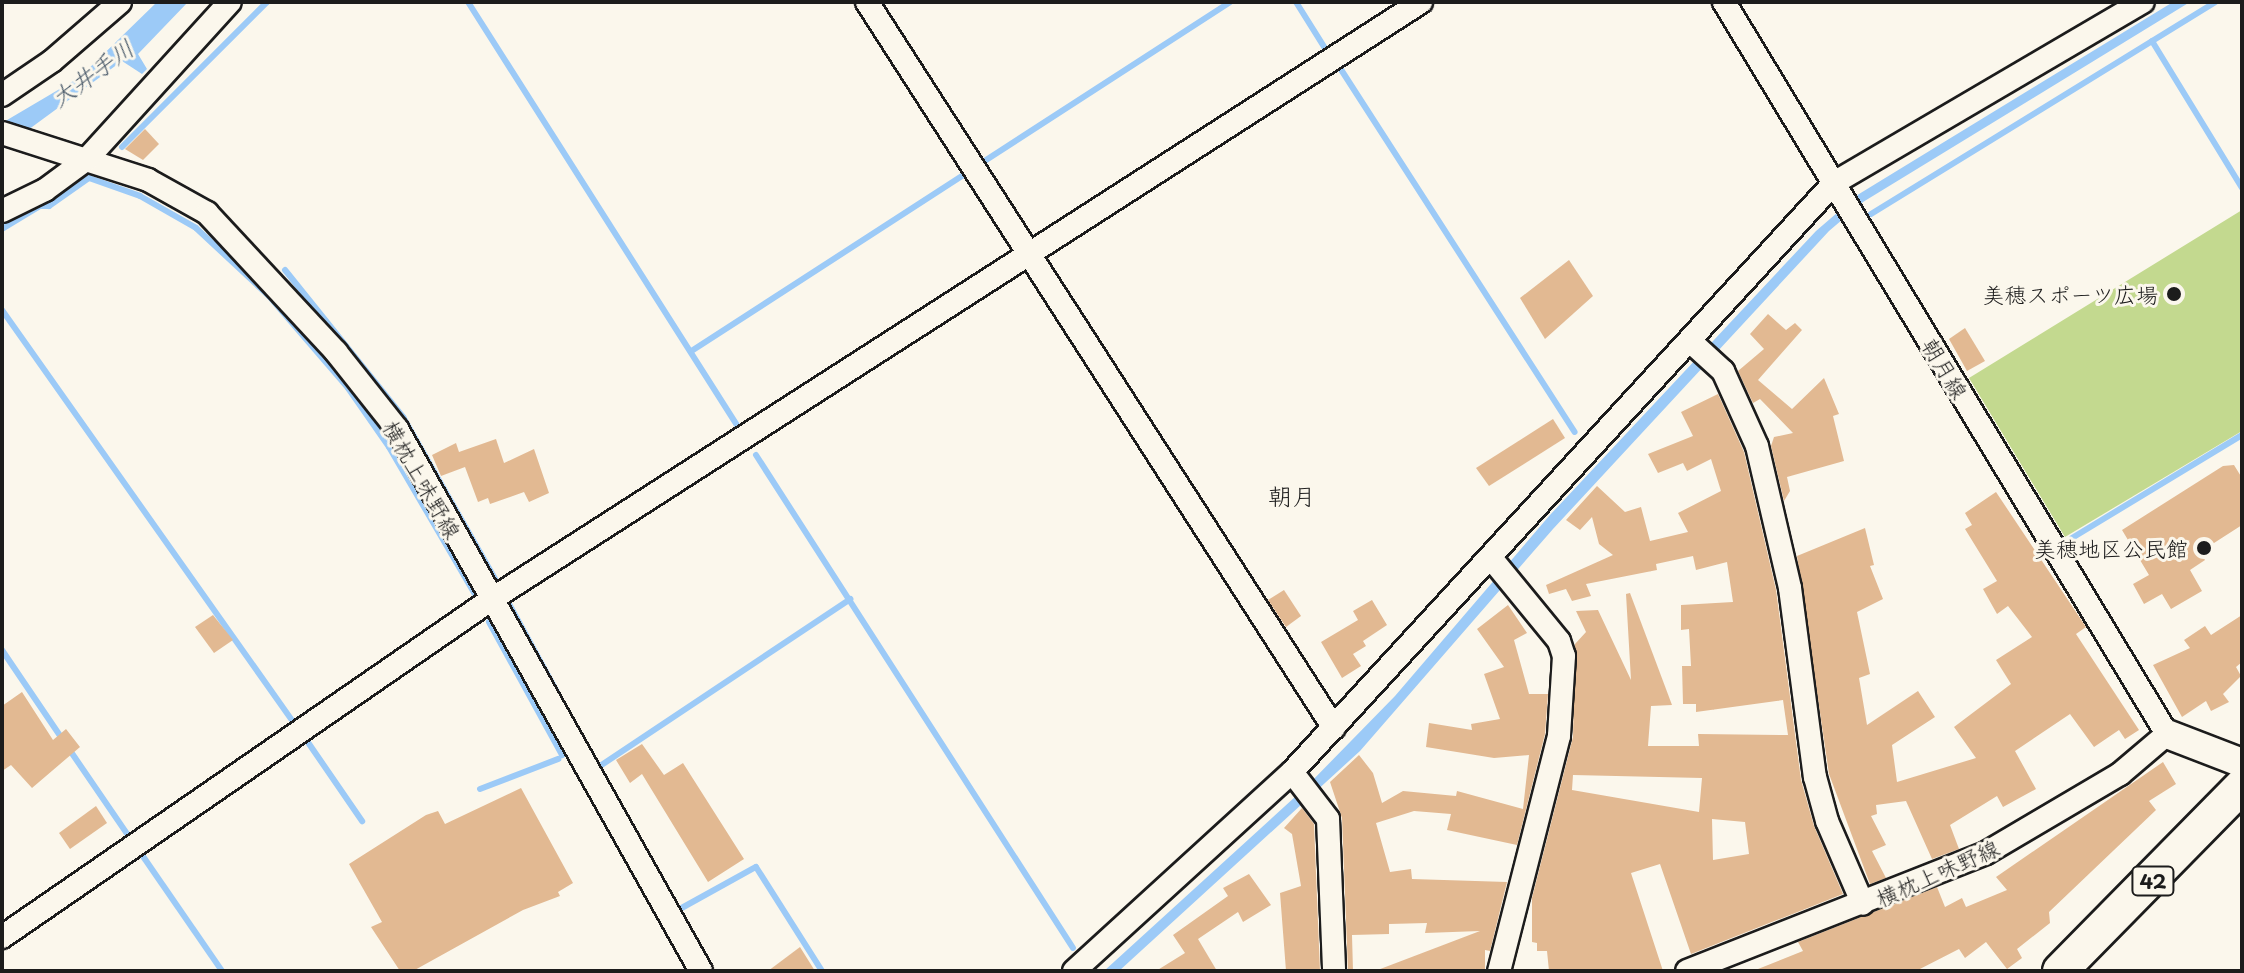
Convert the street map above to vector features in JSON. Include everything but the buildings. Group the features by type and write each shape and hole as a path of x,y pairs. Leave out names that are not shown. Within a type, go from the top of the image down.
{"main road":[{"name":"42","path":"2060,971 2242,786"}],"street":[{"path":"2,95 52,61 120,2"},
{"path":"2,211 45,190 87,159 230,2"},
{"path":"867,2 1334,728"},
{"path":"2,937 489,601 1421,2"},
{"name":"朝月線","path":"1724,2 2167,734"},
{"path":"1074,971 1292,772 1834,183 2143,2"},
{"name":"横枕上味野線","path":"2,133 148,180 207,213 270,276 397,429 489,601 701,971"},
{"path":"1690,341 1723,371 1757,446 1790,588 1815,777 1827,821 1863,904"},
{"path":"1491,558 1550,629 1564,656 1559,736 1499,971"},
{"path":"2167,734 2242,763"},
{"name":"横枕上味野線","path":"1687,971 1960,865 2050,818 2120,774 2167,734"},
{"path":"1292,772 1328,819 1334,971"}],"green space":[{"name":"美穂スポーツ広場","path":"2242,210 2242,431 2065,537 1969,378"}],"water":[{"name":"大井手川","path":"157,2 188,2 138,54 147,69 142,74 122,61 2,149 2,123 80,77"},
{"path":"2173,2 2190,2 1863,202 1829,231 1553,529 1360,751 1119,971 1104,971 1307,786 1395,696 1550,515 1816,231 1859,194"}],"waterway":[{"path":"122,147 267,2"},
{"path":"468,2 740,430"},
{"path":"983,162 1230,2"},
{"path":"1296,2 1328,53"},
{"path":"1871,214 2215,2"},
{"path":"2152,41 2242,188"},
{"path":"1340,68 1575,432"},
{"path":"693,350 964,175"},
{"path":"2,229 40,206 49,206 89,178 140,196 196,228 269,296 348,388 389,447 476,596"},
{"path":"285,270 403,417 496,581"},
{"path":"2,310 291,719"},
{"path":"2072,538 2242,435"},
{"path":"756,455 1073,948"},
{"path":"600,766 850,599"},
{"path":"509,604 557,692"},
{"path":"489,622 562,755"},
{"path":"2,650 63,740"},
{"path":"305,738 362,821"},
{"path":"69,749 130,838"},
{"path":"480,789 558,759"},
{"path":"140,852 222,971"},
{"path":"675,905 678,910 756,867 822,971"}],"place":[{"name":"美穂スポーツ広場","path":"2174,294"},
{"name":"美穂地区公民館","path":"2204,548"}],"district":[{"name":"朝月","path":"1292,496"}]}
